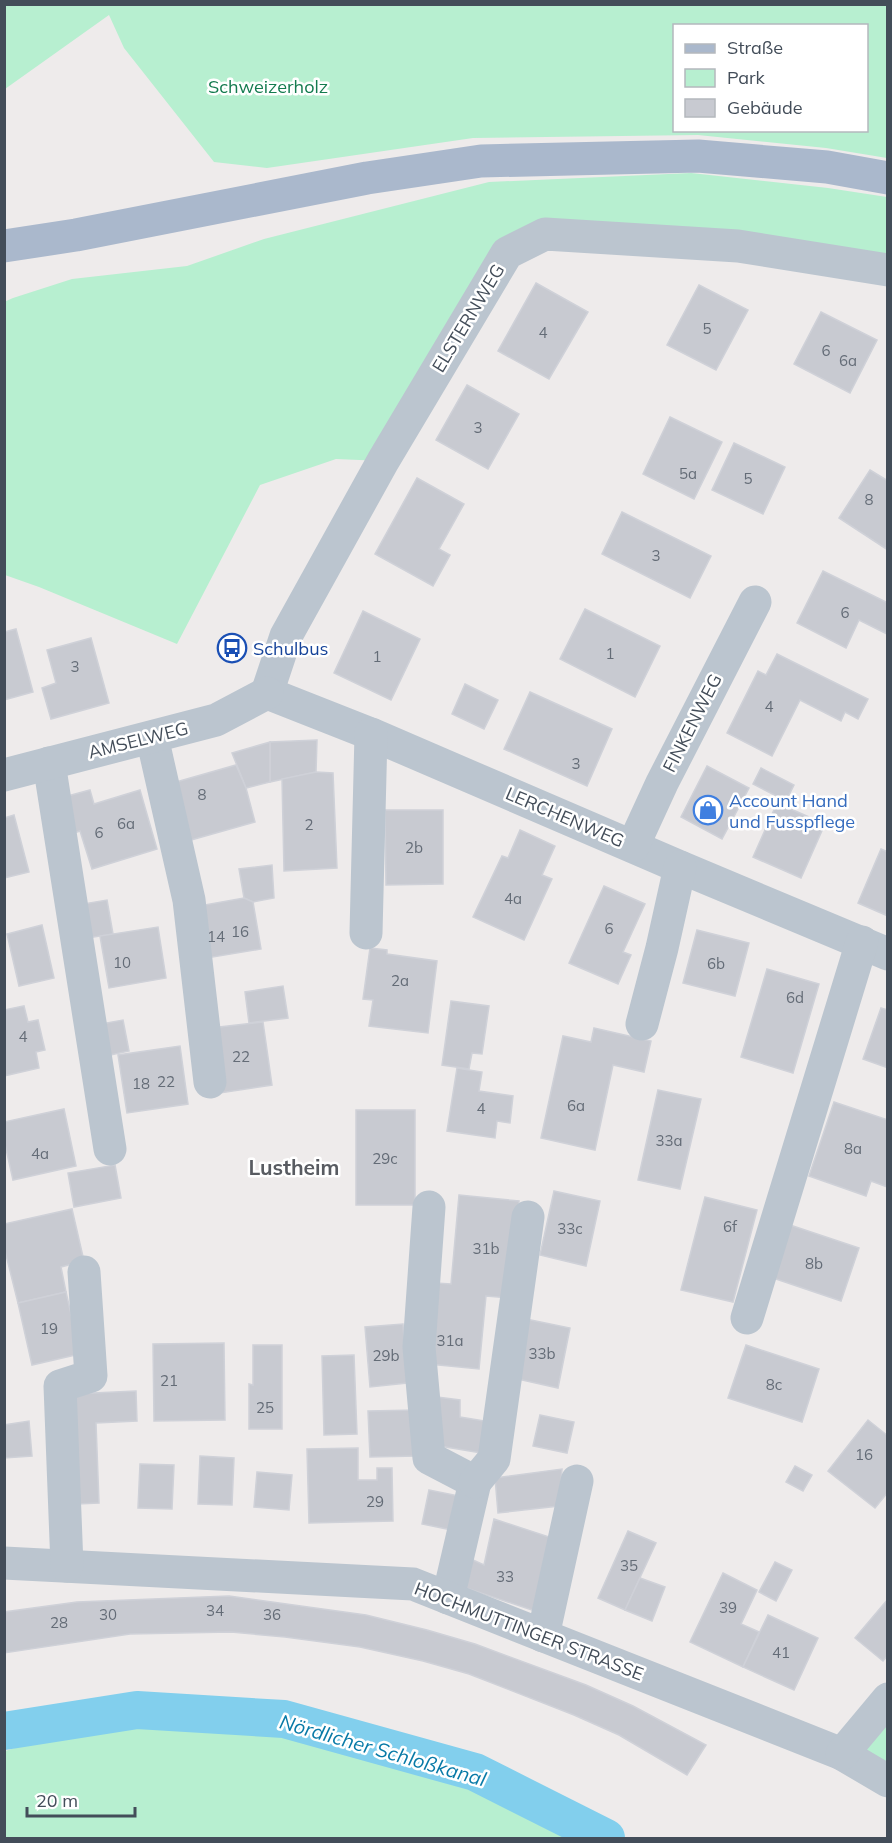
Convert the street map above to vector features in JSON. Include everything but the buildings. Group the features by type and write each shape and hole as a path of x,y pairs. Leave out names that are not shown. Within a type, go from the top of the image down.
{"main road":[{"path":"4,246 76,235 367,178 481,161 698,156 827,166 888,178"},
{"path":"4,257 76,235"}],"street":[{"name":"ELSTERNWEG","path":"267,693 286,636 382,461 507,253 545,234 738,246 888,270"},
{"name":"FINKENWEG","path":"633,846 662,783 755,602"},
{"name":"LERCHENWEG","path":"267,693 371,734 875,948 747,1318"},
{"name":"AMSELWEG","path":"4,775 216,720 267,693"},
{"path":"366,933 371,734"},
{"path":"152,737 189,900 210,1082"},
{"path":"49,763 110,1149"},
{"path":"642,1024 680,867"},
{"path":"429,1207 419,1347 429,1458 475,1482"},
{"path":"448,1598 475,1482 494,1459 528,1217"},
{"path":"67,1566 60,1386 91,1376 84,1272"},
{"path":"543,1636 577,1481"},
{"name":"HOCHMUTTINGER STRASSE","path":"4,1563 413,1584 842,1754 888,1781"},
{"path":"842,1754 888,1699"}],"green space":[{"name":"Schweizerholz","path":"5,4 887,5 887,158 826,148 698,135 473,138 267,168 214,162 124,48 109,15 5,89"},
{"path":"691,173 887,197 887,270 545,234 507,253 383,461 336,459 260,485 177,644 5,575 4,302 72,279 187,266 264,239 489,182"},
{"path":"887,1699 887,1781 842,1754"},
{"path":"137,1710 284,1719 475,1772 606,1838 5,1838 5,1751"}],"waterway":[{"name":"Nördlicher Schloßkanal","path":"4,1731 137,1710 284,1719 475,1772 606,1838"}],"place":[{"name":"Schulbus","path":"232,648"},
{"name":"Account Hand und Fusspflege","path":"708,810"}],"district":[{"name":"Lustheim","path":"294,1167"}]}
